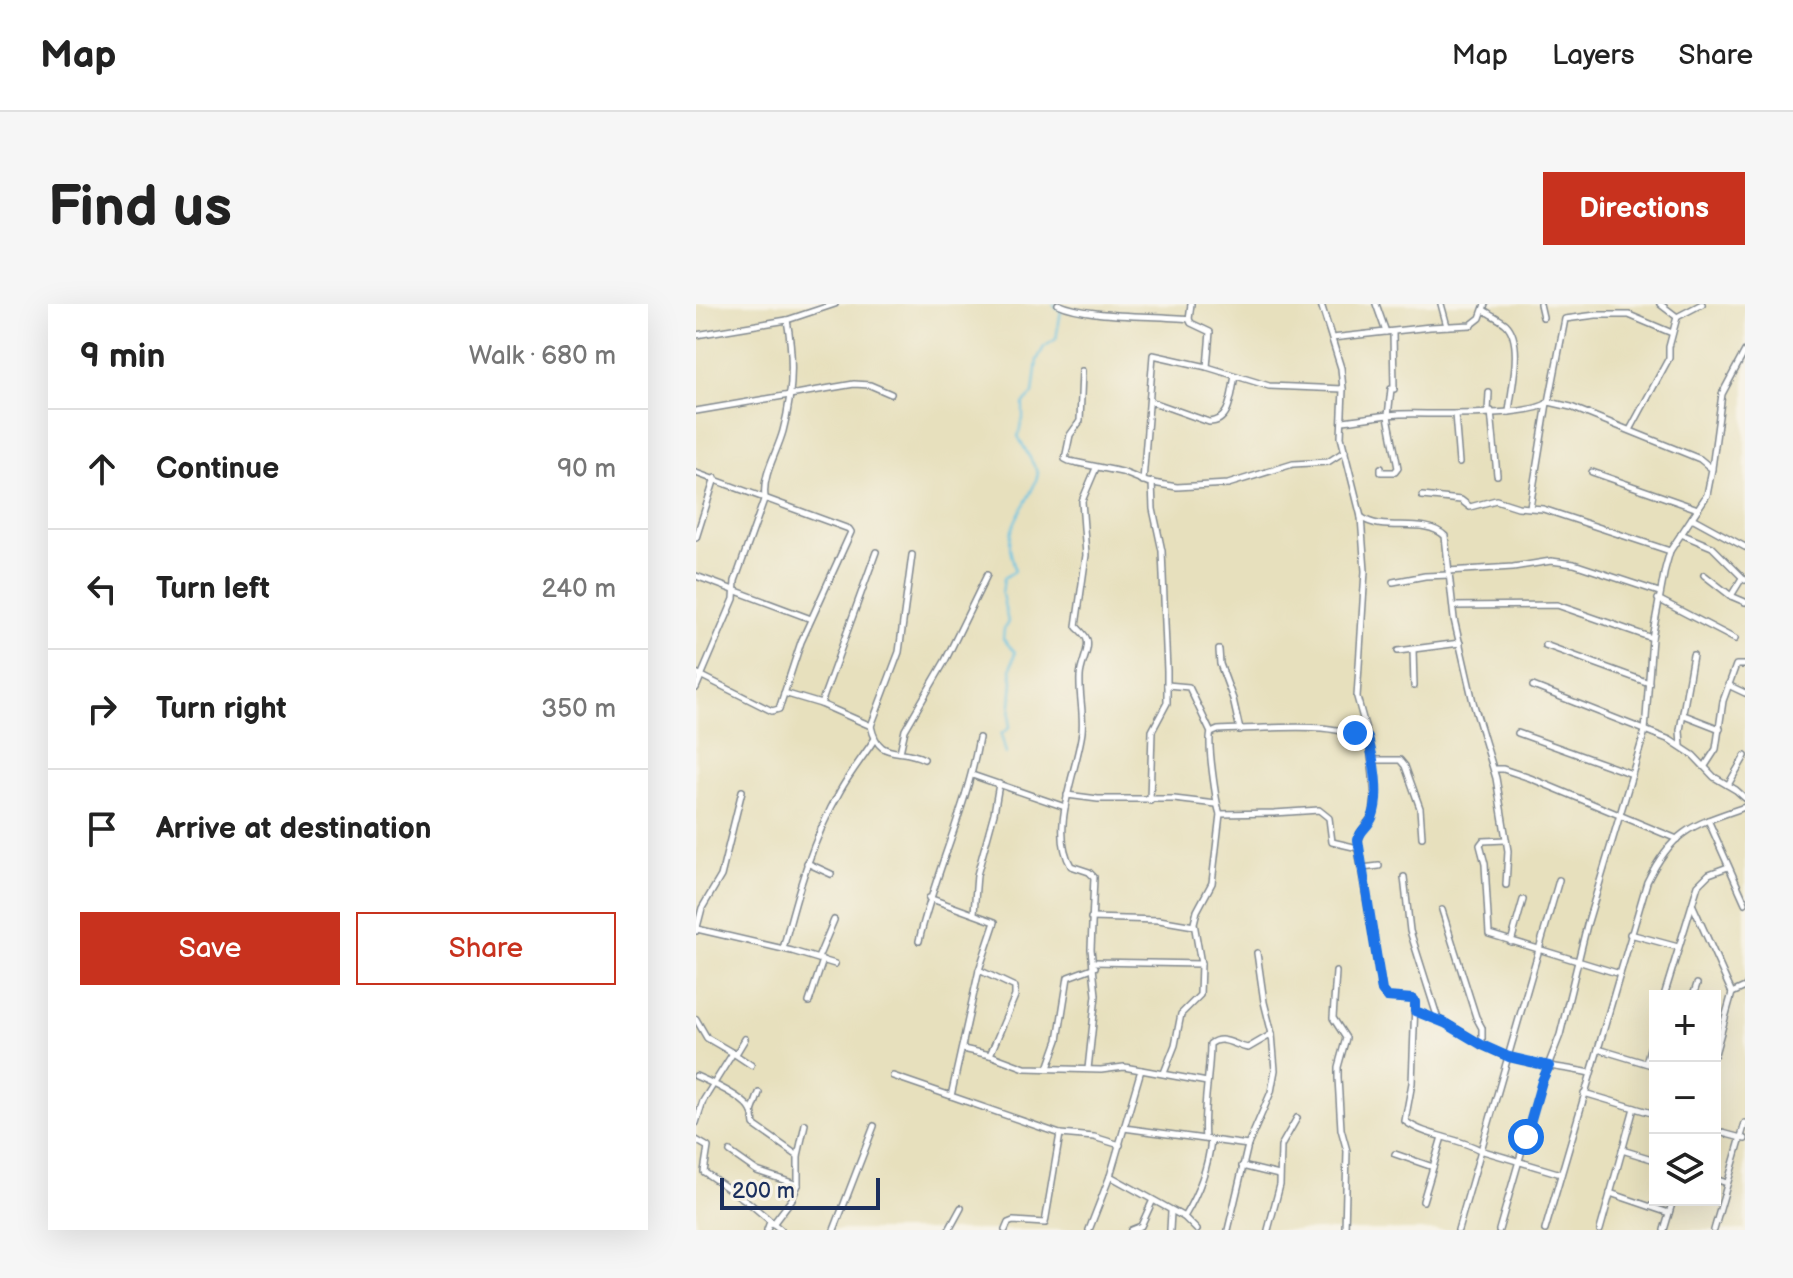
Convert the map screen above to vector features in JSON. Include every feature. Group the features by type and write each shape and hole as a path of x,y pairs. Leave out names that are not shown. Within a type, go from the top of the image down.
{"street":[{"path":"696,335 787,320 835,304"},
{"path":"1058,304 1132,316 1189,319"},
{"path":"1191,304 1191,323 1210,332 1207,367"},
{"path":"1321,304 1339,359 1343,389 1341,437 1361,517 1365,571 1357,697 1368,738 1375,787 1373,815 1360,833 1358,848 1382,991 1387,997 1412,999 1415,1002 1412,1083 1405,1121 1480,1150 1561,1174"},
{"path":"1376,304 1389,332 1394,389 1391,389 1388,416 1398,468 1395,472 1381,472 1381,468"},
{"path":"1441,304 1447,326"},
{"path":"1540,304 1543,317"},
{"path":"1660,304 1677,317"},
{"path":"1630,430 1669,358 1677,317 1702,304"},
{"path":"1332,338 1476,323 1485,307 1510,330 1516,358 1509,412"},
{"path":"1530,507 1564,321 1567,318 1629,315 1672,333"},
{"path":"696,688 734,599 735,581 765,497 764,484 783,429 793,357 787,320"},
{"path":"1499,1230 1645,731 1652,638 1670,551 1707,495 1722,394 1745,351"},
{"path":"1143,481 1153,355 1269,386 1343,389"},
{"path":"1082,371 1080,421 1070,435 1065,459 1122,472 1143,481 1177,487 1228,484 1293,464 1328,462 1345,451"},
{"path":"1150,401 1198,419 1217,422 1225,416 1235,376"},
{"path":"696,411 860,383 891,394"},
{"path":"1489,393 1497,475"},
{"path":"1343,421 1388,416 1509,412 1539,407 1548,402 1571,407 1630,430 1700,459 1712,469"},
{"path":"1455,414 1459,463"},
{"path":"1088,1069 1096,995 1091,918 1094,877 1071,866 1065,857 1065,807 1082,737 1084,710 1080,672 1088,643 1087,637 1076,626 1086,555 1082,501 1096,468"},
{"path":"1592,472 1698,509"},
{"path":"696,473 851,531 811,619 779,709 772,711 699,675"},
{"path":"696,538 715,478"},
{"path":"1150,801 1152,731 1167,703 1162,551 1153,509 1152,482"},
{"path":"1422,496 1461,500 1470,507 1496,500 1518,507 1543,509 1670,551"},
{"path":"1361,517 1368,522 1439,531 1446,540 1460,643 1473,702 1494,769 1506,840 1506,885"},
{"path":"1692,518 1745,547"},
{"path":"1360,526 1368,522"},
{"path":"1681,534 1712,547 1744,579 1731,596"},
{"path":"821,704 876,552"},
{"path":"912,555 899,652 871,726 874,740 886,751 911,753 924,759"},
{"path":"1393,582 1551,561 1574,564 1659,596 1735,639"},
{"path":"900,752 905,730 945,661 987,575"},
{"path":"1704,575 1731,596 1745,602"},
{"path":"696,576 811,619"},
{"path":"1453,606 1557,605 1652,638"},
{"path":"1398,651 1460,643"},
{"path":"1545,645 1649,683"},
{"path":"1413,649 1414,686"},
{"path":"1219,650 1220,664 1240,730"},
{"path":"1681,747 1680,730 1693,655"},
{"path":"1705,766 1716,749 1728,685 1736,665 1745,665"},
{"path":"1164,1073 1175,1045 1181,1014 1199,998 1201,964 1194,926 1197,911 1212,883 1220,814 1209,749 1211,733 1189,687 1167,685"},
{"path":"1728,685 1745,693"},
{"path":"1533,686 1657,733 1681,747 1714,777 1745,798"},
{"path":"784,693 821,704 871,726"},
{"path":"1684,715 1720,729"},
{"path":"1211,733 1218,730 1320,728 1355,733 1362,740 1368,738"},
{"path":"1518,733 1632,774"},
{"path":"919,941 929,898 972,775 979,738"},
{"path":"783,949 807,863 840,791 874,740"},
{"path":"1728,785 1745,756"},
{"path":"1372,760 1400,760 1405,766 1420,808 1422,837"},
{"path":"1494,769 1530,778 1677,839"},
{"path":"972,775 1065,807"},
{"path":"974,913 977,875 999,784"},
{"path":"742,791 721,876 702,908 696,930 835,964"},
{"path":"1067,795 1150,801 1174,799 1216,804"},
{"path":"1545,1230 1647,882 1664,852 1691,826 1745,807"},
{"path":"1220,814 1319,810 1329,818 1334,844 1358,848"},
{"path":"1708,820 1745,903"},
{"path":"1506,840 1483,841 1480,845 1485,864 1489,912 1487,931 1492,937 1620,974"},
{"path":"807,863 831,874"},
{"path":"1362,868 1379,866"},
{"path":"1666,990 1699,882 1709,874 1728,867"},
{"path":"1404,877 1410,931 1438,1019"},
{"path":"1458,1230 1559,880"},
{"path":"929,898 995,922 979,970 951,1096"},
{"path":"1511,942 1523,900"},
{"path":"1692,905 1732,993 1721,1032"},
{"path":"1442,910 1482,1028 1482,1045"},
{"path":"1091,918 1159,920 1194,926"},
{"path":"809,1002 834,920"},
{"path":"1630,934 1678,947"},
{"path":"1228,1230 1248,1145 1271,1092 1275,1070 1272,1034 1257,953"},
{"path":"1048,1068 1059,1034 1068,977 1094,964 1201,964"},
{"path":"979,970 1015,987 1015,996 990,1055"},
{"path":"1336,972 1333,1018 1334,1024 1346,1038 1338,1078 1341,1129 1347,1151 1345,1230"},
{"path":"1695,990 1697,984"},
{"path":"1732,993 1745,987"},
{"path":"1415,1011 1438,1019 1509,1057 1590,1073"},
{"path":"696,1019 707,1038 751,1065"},
{"path":"1184,1217 1200,1190 1209,1159 1203,1115 1211,1042 1224,1040 1248,1048 1272,1034"},
{"path":"696,1123 703,1101 745,1039"},
{"path":"963,1049 1025,1068 1124,1067 1207,1082"},
{"path":"1598,1049 1649,1064"},
{"path":"1646,1063 1649,1052"},
{"path":"1098,1230 1090,1228 1110,1176 1141,1070"},
{"path":"696,1076 714,1083 752,1112"},
{"path":"893,1076 1060,1134 1094,1137 1120,1145"},
{"path":"759,1093 752,1112 754,1125 798,1156"},
{"path":"1584,1093 1649,1112"},
{"path":"1600,1230 1634,1108"},
{"path":"1268,1230 1278,1199 1281,1146 1297,1118"},
{"path":"1714,1230 1745,1123"},
{"path":"767,1230 792,1199 798,1185 798,1156 805,1124"},
{"path":"834,1230 874,1126"},
{"path":"1124,1128 1248,1145"},
{"path":"1721,1132 1743,1138"},
{"path":"1005,1230 1008,1223 1013,1221 1045,1223 1060,1134"},
{"path":"1423,1201 1442,1137"},
{"path":"696,1140 708,1147 704,1172 748,1202 781,1230"},
{"path":"1622,1150 1649,1158"},
{"path":"730,1152 757,1171 798,1185"},
{"path":"1395,1154 1433,1167"},
{"path":"1242,1166 1279,1175"},
{"path":"1110,1176 1184,1217 1197,1230"},
{"path":"1721,1181 1727,1183"},
{"path":"1610,1193 1669,1213"},
{"path":"1131,1230 1141,1226 1152,1202"},
{"path":"1664,1230 1671,1206"},
{"path":"949,1230 961,1208"},
{"path":"1170,1230 1171,1212"}],"waterway":[{"path":"1006,754 1001,734 1009,728 1013,681 1011,669 1015,652 1003,639 1008,622 1002,594 1004,578 1015,571 1010,546 1013,526 1038,473 1018,436 1023,404 1033,394 1037,360 1044,347 1056,339 1061,311 1053,304"}],"route":[{"path":"1355,733 1362,740 1368,738 1375,787 1373,815 1360,833 1358,848 1382,991 1387,997 1414,1000 1415,1011 1468,1034 1482,1045 1509,1057 1549,1066 1526,1137"}]}
